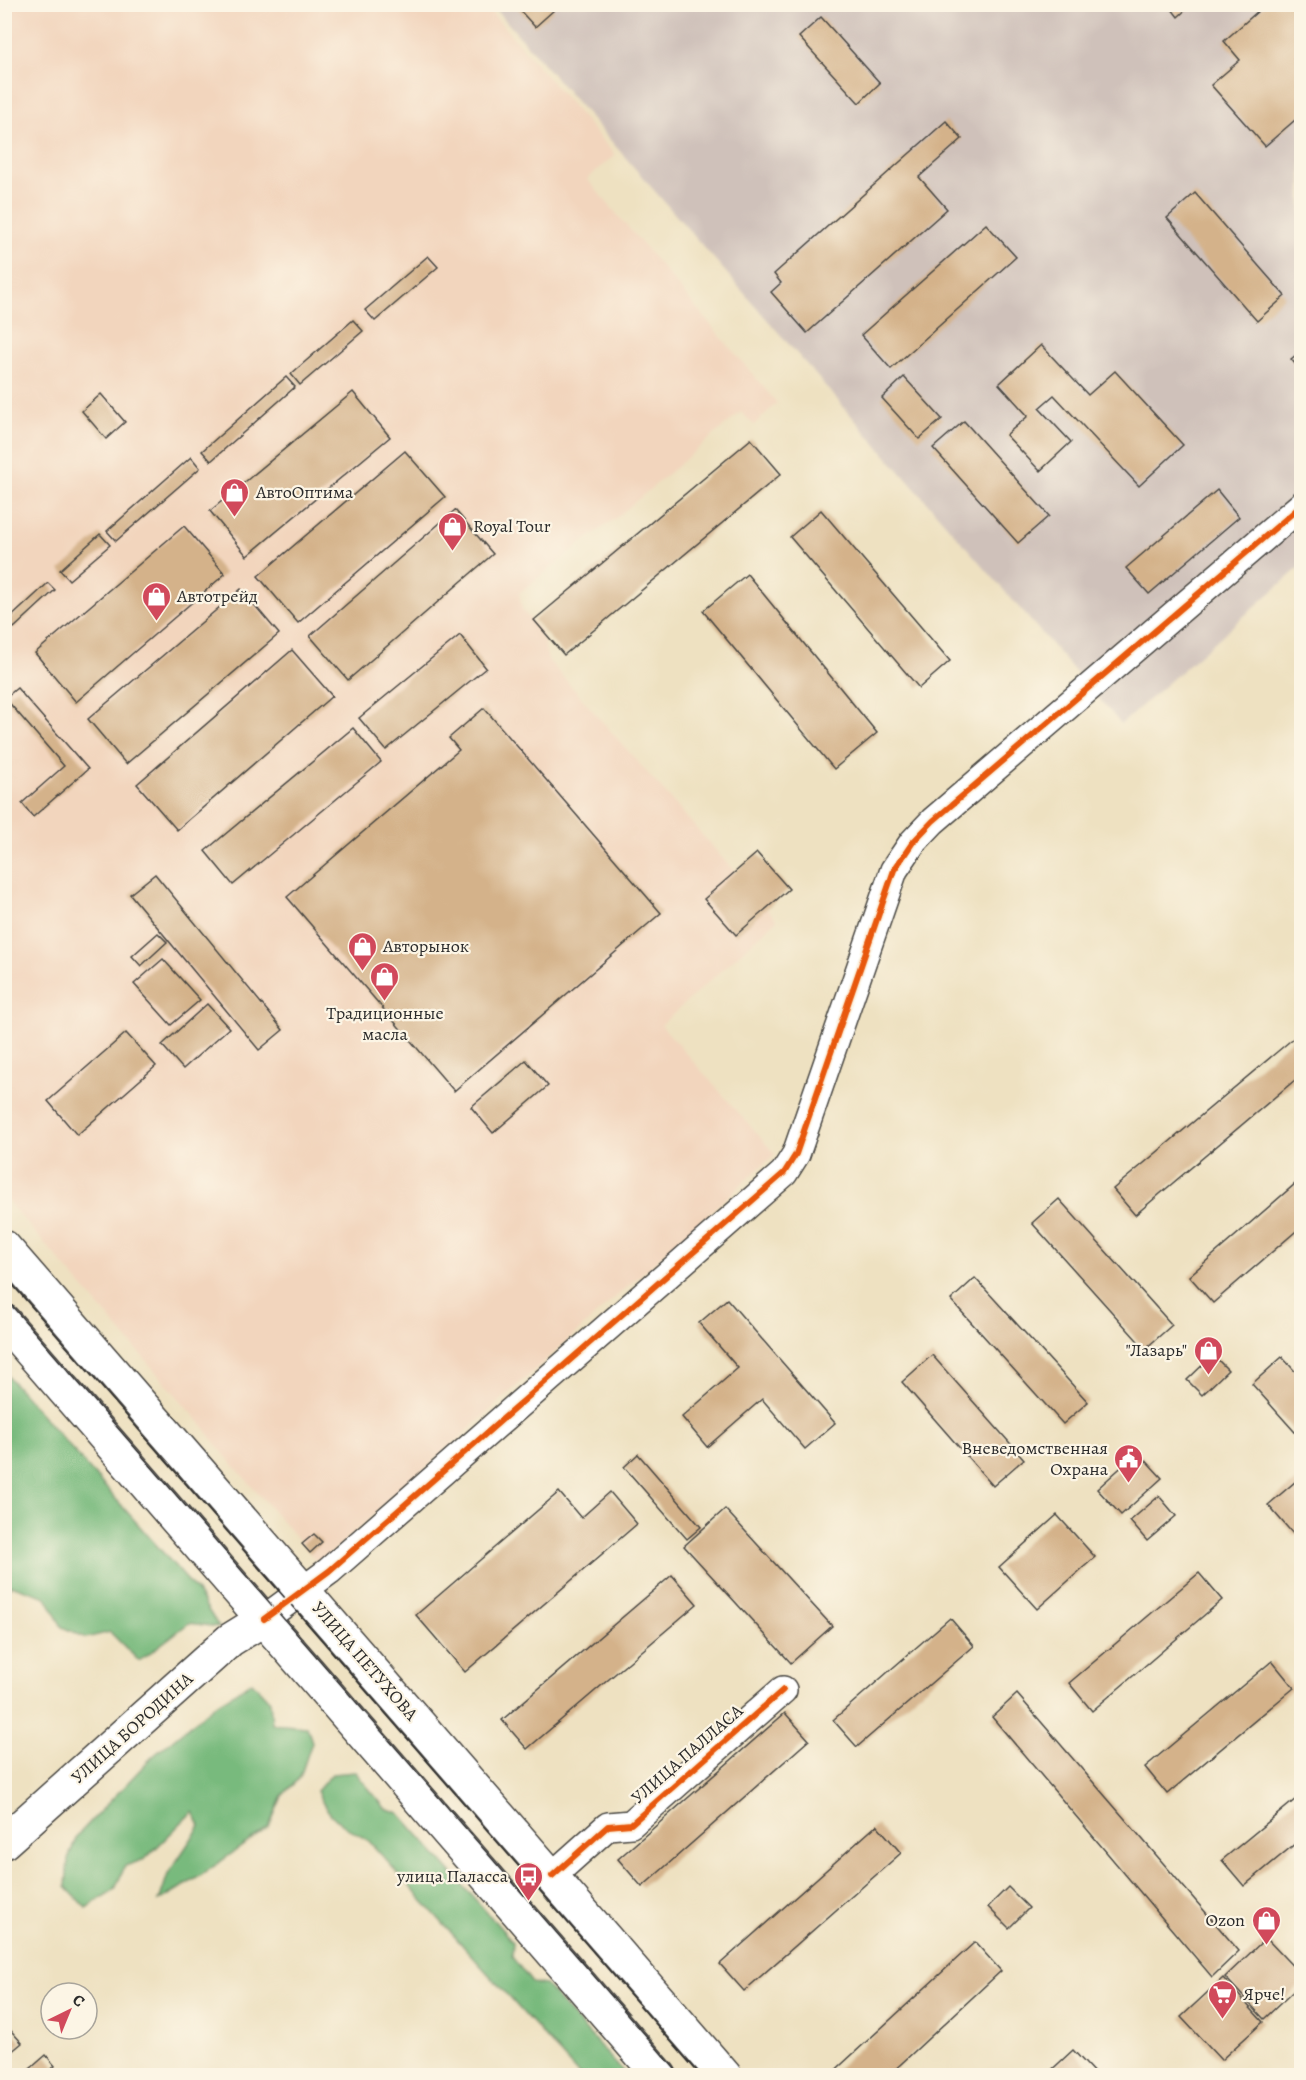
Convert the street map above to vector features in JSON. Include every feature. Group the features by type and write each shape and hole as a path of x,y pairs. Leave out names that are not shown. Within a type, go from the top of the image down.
{"main road":[{"name":"УЛИЦА ПЕТУХОВА","path":"4,1247 725,2076"},
{"path":"4,1321 660,2076"},
{"name":"УЛИЦА БОРОДИНА","path":"4,1842 230,1640 264,1619"}],"street":[{"path":"264,1619 329,1571 784,1173 796,1154 894,870 913,842 933,821 1302,505"},
{"name":"УЛИЦА ПАЛЛАСА","path":"552,1876 608,1826 631,1824 783,1690"}],"shaded area":[{"name":"Авторынок","path":"4,5 485,5 615,155 587,179 777,403 754,425 741,412 616,518 519,593 522,610 541,632 548,660 777,920 661,1025 775,1154 319,1564 224,1454 203,1426 5,1198"},
{"path":"492,5 1301,5 1301,566 1121,724"}],"green space":[{"path":"4,1372 195,1589 219,1627 189,1623 139,1661 110,1632 86,1638 62,1627 46,1597 11,1585 5,1592"},
{"path":"252,1682 270,1701 272,1724 307,1727 312,1742 300,1777 282,1796 269,1827 200,1876 159,1901 168,1874 200,1826 193,1811 145,1859 125,1866 115,1889 86,1908 66,1887 68,1859 77,1836 152,1757 216,1704"},
{"path":"355,1772 385,1808 399,1813 513,1942 512,1957 532,1983 545,1985 626,2075 579,2075 369,1841 332,1815 317,1791 332,1774"}],"building":[{"path":"514,4 549,4 554,10 535,27"},
{"path":"1168,4 1192,4 1178,17"},
{"path":"1266,4 1302,4 1302,114 1265,146 1211,85 1240,60 1224,41"},
{"path":"821,17 880,83 859,103 799,37"},
{"path":"946,121 962,139 919,177 947,209 807,333 771,292 781,283 774,274"},
{"path":"1195,193 1285,296 1257,321 1167,218"},
{"path":"986,224 1016,257 891,369 861,335"},
{"path":"428,256 438,267 375,321 365,310"},
{"path":"353,320 363,331 300,385 291,374"},
{"path":"1041,345 1088,395 1115,371 1183,445 1139,486 1054,395 1039,408 1071,442 1040,471 1006,435 1028,416 999,384"},
{"path":"1302,350 1302,372 1291,359"},
{"path":"286,377 295,387 211,461 202,451"},
{"path":"904,377 942,419 919,439 882,398"},
{"path":"353,392 390,437 247,556 210,511"},
{"path":"101,394 125,422 106,439 82,411"},
{"path":"964,421 1049,516 1018,543 933,448"},
{"path":"751,439 781,474 564,655 534,620"},
{"path":"405,451 445,497 298,623 258,576"},
{"path":"191,457 200,468 116,541 107,531"},
{"path":"1217,490 1239,517 1149,594 1126,568"},
{"path":"455,510 493,554 348,680 310,636"},
{"path":"821,510 950,661 919,688 790,537"},
{"path":"184,526 225,574 76,702 35,653"},
{"path":"100,534 110,545 69,580 60,570"},
{"path":"747,574 877,733 834,769 703,611"},
{"path":"48,583 55,590 14,628 7,621"},
{"path":"241,589 279,634 126,764 88,719"},
{"path":"460,635 486,668 386,750 359,718"},
{"path":"292,650 332,696 177,830 137,784"},
{"path":"17,688 88,769 33,817 22,803 64,766 5,698"},
{"path":"484,708 661,913 454,1091 287,897 459,750 449,738"},
{"path":"353,728 381,762 233,885 205,851"},
{"path":"757,853 789,889 736,935 704,899"},
{"path":"155,874 283,1030 259,1050 130,894"},
{"path":"158,933 167,942 141,966 132,956"},
{"path":"163,959 200,1000 171,1025 134,984"},
{"path":"207,1004 229,1028 183,1069 162,1045"},
{"path":"1302,1031 1302,1074 1135,1215 1113,1189"},
{"path":"126,1033 156,1066 77,1135 48,1101"},
{"path":"526,1060 548,1086 493,1133 471,1107"},
{"path":"1302,1178 1302,1226 1213,1303 1189,1276"},
{"path":"1059,1199 1172,1325 1145,1349 1032,1223"},
{"path":"975,1278 1088,1402 1063,1424 951,1300"},
{"path":"727,1299 835,1423 805,1449 762,1399 707,1447 682,1417 738,1368 699,1323"},
{"path":"932,1355 1024,1459 993,1486 902,1382"},
{"name":"\"Лазарь\"","path":"1213,1355 1228,1370 1202,1395 1187,1380"},
{"path":"1282,1357 1302,1379 1302,1440 1252,1384"},
{"name":"Вневедомственная Охрана","path":"1138,1452 1162,1478 1121,1515 1097,1489"},
{"path":"638,1454 701,1527 687,1539 624,1467"},
{"path":"1302,1476 1302,1529 1294,1535 1268,1505"},
{"path":"559,1492 581,1518 610,1492 637,1524 465,1672 416,1615"},
{"path":"1159,1496 1176,1516 1147,1541 1130,1521"},
{"path":"725,1509 832,1626 791,1663 684,1546"},
{"path":"1057,1515 1095,1557 1037,1609 999,1567"},
{"path":"314,1534 322,1542 310,1553 302,1544"},
{"path":"1199,1573 1222,1600 1092,1711 1069,1683"},
{"path":"672,1575 697,1604 527,1749 502,1720"},
{"path":"950,1618 974,1646 857,1747 833,1720"},
{"path":"1272,1661 1294,1688 1167,1794 1145,1767"},
{"path":"1017,1694 1239,1951 1212,1977 992,1717"},
{"path":"785,1713 809,1740 642,1887 618,1859"},
{"path":"1302,1794 1302,1838 1244,1886 1222,1860"},
{"path":"877,1825 901,1853 744,1991 720,1964"},
{"path":"1008,1887 1029,1908 1009,1928 988,1907"},
{"path":"1266,1938 1302,1976 1302,1983 1264,2019 1225,1977"},
{"path":"975,1942 1001,1971 888,2076 829,2076"},
{"name":"Ярче!","path":"1223,1978 1263,2022 1221,2060 1181,2017"},
{"path":"4,2023 22,2043 4,2058"},
{"path":"1073,2050 1097,2076 1045,2076"},
{"path":"46,2055 55,2066 44,2076 22,2076"}],"tram line":[{"path":"4,1275 701,2076"},
{"path":"4,1297 681,2076"}],"cycle path":[{"path":"264,1619 329,1571 784,1173 796,1154 894,870 913,842 933,821 1302,505"},
{"path":"552,1876 608,1826 631,1824 783,1690"}],"place":[{"name":"АвтоОптима","path":"235,518"},
{"name":"Royal Tour","path":"452,552"},
{"name":"Автотрейд","path":"156,622"},
{"name":"Авторынок","path":"362,972"},
{"name":"Традиционные масла","path":"385,1002"},
{"name":"\"Лазарь\"","path":"1208,1376"},
{"name":"Вневедомственная Охрана","path":"1129,1484"},
{"name":"улица Паласса","path":"529,1902"},
{"name":"Ozon","path":"1266,1946"},
{"name":"Ярче!","path":"1222,2020"}]}
